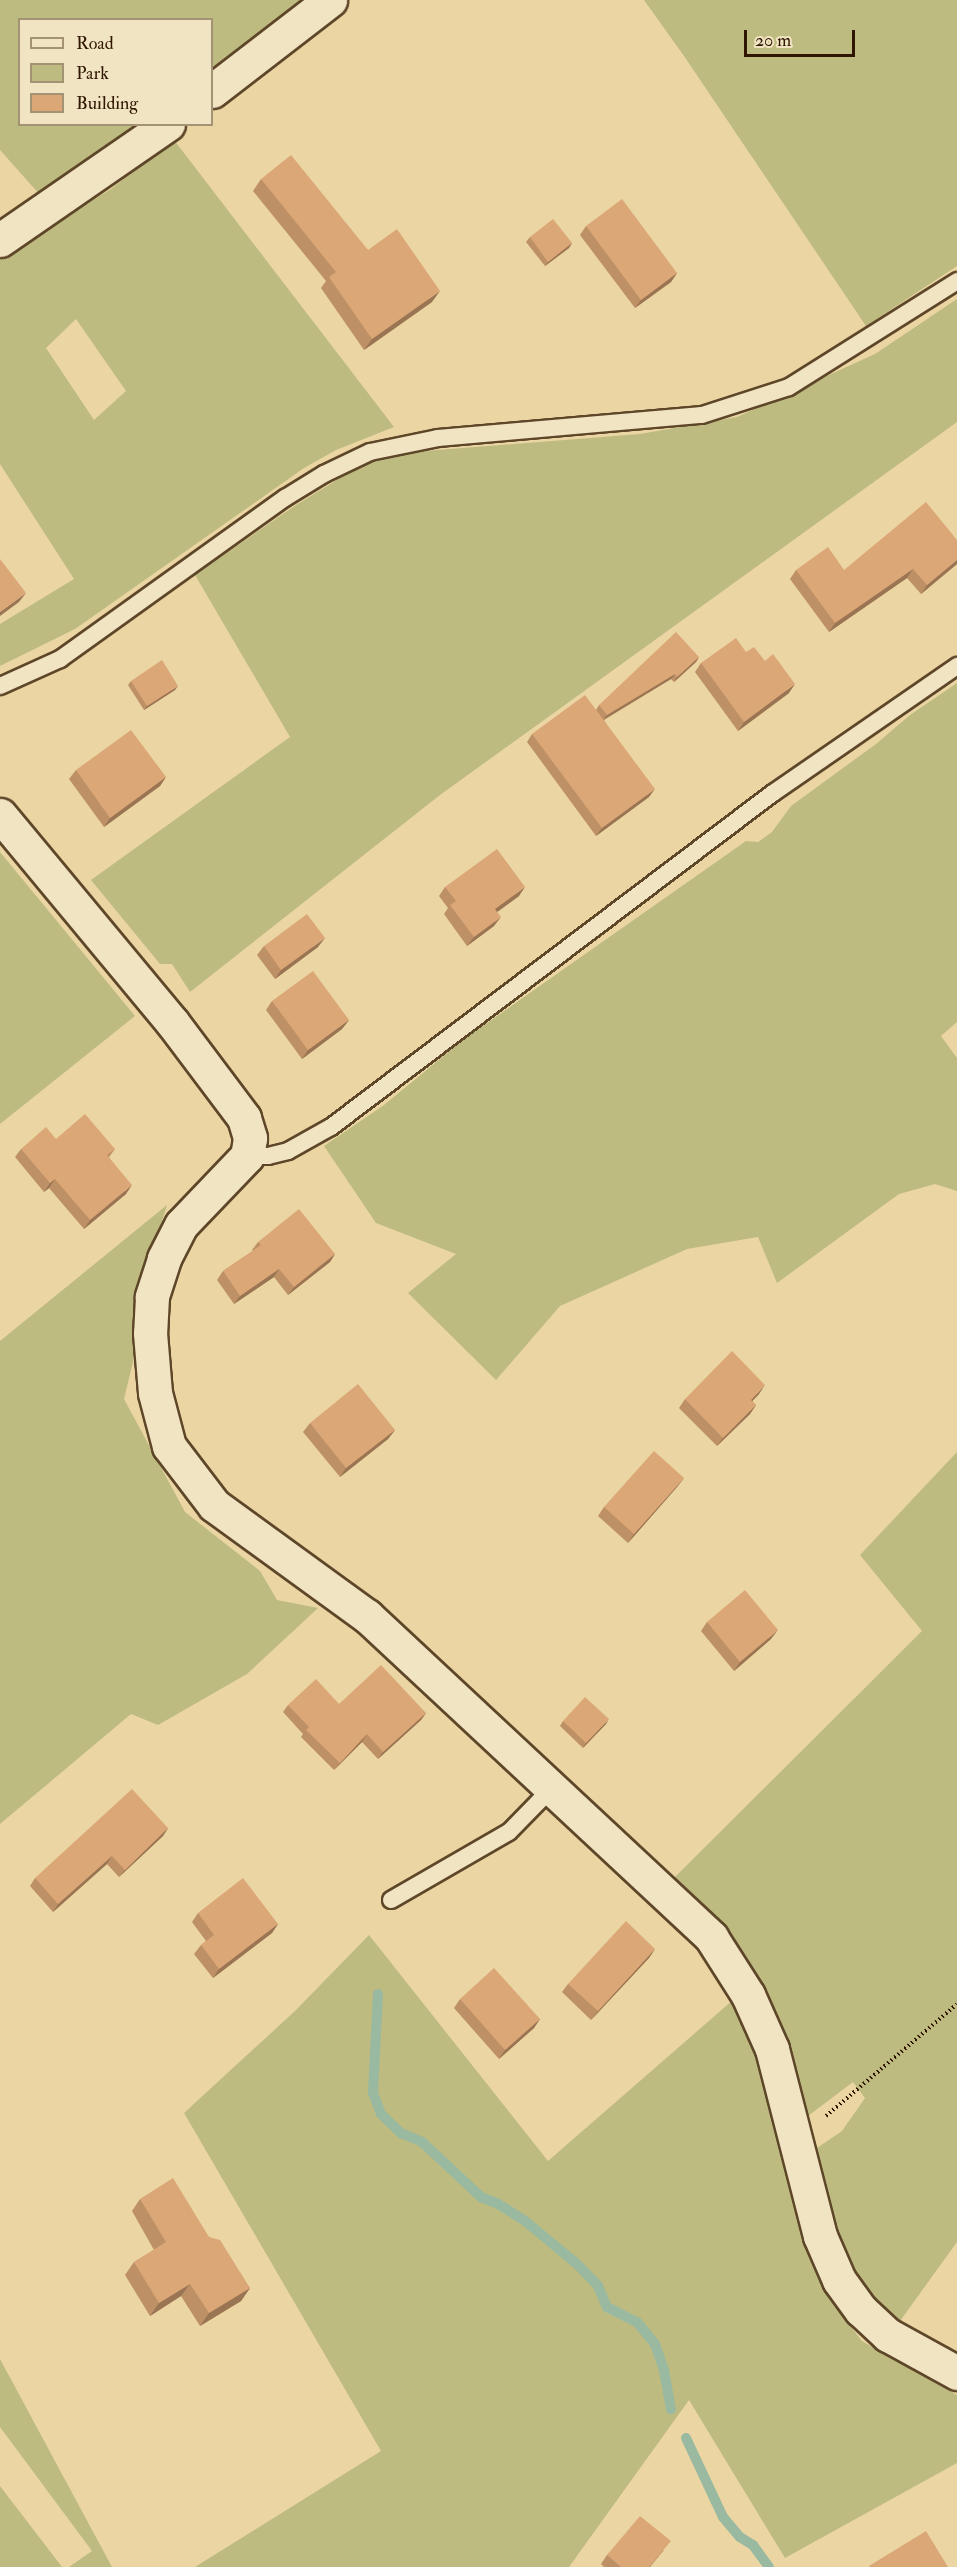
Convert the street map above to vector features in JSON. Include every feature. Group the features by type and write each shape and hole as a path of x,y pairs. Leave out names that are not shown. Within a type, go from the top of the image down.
{"street":[{"path":"213,90 330,0"},
{"path":"0,240 165,126"},
{"path":"0,815 172,1022 233,1101 244,1118 250,1138 247,1156 181,1225 164,1259 152,1297 150,1333 155,1393 169,1446 214,1505 367,1616 711,1937 748,1995 772,2049 820,2236 839,2280 861,2310 888,2334 957,2373"}],"lane":[{"path":"0,686 60,659 285,498 324,474 370,452 449,437 702,415 789,387 957,281"},
{"path":"247,1156 268,1156 288,1151 331,1127 764,799 957,666"},
{"path":"391,1900 509,1832 552,1788"}],"path":[{"path":"796,2142 957,2004"}],"green space":[{"path":"0,0 302,0 213,71 213,18 18,18 18,126 142,126 41,196 0,150"},
{"path":"644,0 957,0 957,266 866,326"},
{"path":"174,140 394,427 336,450 304,468 75,629 0,666 0,624 74,579 0,464 0,258 111,189","holes":["76,319 126,391 94,420 46,348"]},
{"path":"957,299 957,422 440,795 190,992 172,964 160,964 91,880 290,737 195,575 296,505 366,462 425,451 640,434 737,417 875,354"},
{"path":"957,683 957,1022 941,1036 957,1058 957,1191 935,1184 899,1194 777,1283 758,1237 687,1249 560,1306 496,1380 408,1293 456,1254 376,1223 324,1146 384,1105 463,1040 746,841 758,842 772,832 791,806 876,744 910,715"},
{"path":"0,852 135,1016 0,1124"},
{"path":"167,1205 135,1307 138,1341 124,1399 185,1512 260,1571 277,1600 318,1608 247,1674 158,1725 131,1714 0,1824 0,1341"},
{"path":"957,1452 957,2242 900,2321 880,2312 843,2258 823,2192 814,2150 842,2131 865,2098 853,2082 808,2116 765,2002 672,1880 922,1631 860,1555"},
{"path":"369,1935 548,2161 733,2000 765,2080 786,2171 830,2300 862,2341 957,2395 957,2463 785,2558 689,2400 569,2567 195,2567 381,2451 184,2113 295,2011"},
{"path":"0,2359 112,2567 69,2567 92,2551 0,2427"},
{"path":"0,2486 62,2567 0,2567"}],"building":[{"path":"291,155 368,250 397,229 440,291 372,339 329,277 336,272 261,179"},
{"path":"622,199 677,273 641,300 586,226"},
{"path":"553,219 572,243 548,262 530,237"},
{"path":"926,502 957,540 957,560 927,585 913,569 835,623 796,570 828,547 844,570"},
{"path":"0,559 26,593 0,612"},
{"path":"676,632 699,657 677,677 675,674 607,715 599,705"},
{"path":"736,638 746,652 754,647 765,661 773,654 795,684 744,722 701,663"},
{"path":"162,660 178,686 147,706 131,681"},
{"path":"585,695 655,789 602,828 532,734"},
{"path":"131,730 166,777 110,818 76,770"},
{"path":"497,849 525,887 495,909 501,917 474,937 450,905 456,901 445,887"},
{"path":"307,914 325,938 281,970 264,946"},
{"path":"313,971 349,1020 308,1050 272,1001"},
{"path":"85,1114 115,1149 107,1155 132,1185 90,1220 55,1179 50,1183 21,1149 46,1127 56,1139"},
{"path":"299,1209 335,1254 294,1287 279,1269 240,1296 223,1271 261,1245 258,1242"},
{"path":"732,1351 765,1385 751,1400 756,1405 723,1438 685,1399"},
{"path":"358,1384 395,1430 346,1468 310,1423"},
{"path":"654,1451 684,1478 634,1534 604,1507"},
{"path":"745,1590 778,1630 740,1662 707,1622"},
{"path":"381,1665 426,1713 383,1752 367,1734 340,1763 306,1730 309,1727 288,1705 316,1679 339,1704"},
{"path":"585,1697 609,1719 586,1743 563,1721"},
{"path":"132,1789 168,1828 125,1870 112,1856 58,1904 35,1878"},
{"path":"243,1878 278,1924 219,1969 201,1945 214,1935 198,1913"},
{"path":"626,1921 655,1949 598,2011 568,1984"},
{"path":"494,1968 540,2019 505,2050 460,1999"},
{"path":"173,2178 209,2237 220,2240 250,2288 209,2313 190,2284 159,2303 134,2262 166,2242 140,2199"},
{"path":"640,2516 671,2541 649,2567 621,2567 607,2555"},
{"path":"926,2531 948,2567 869,2566"}],"waterway":[{"path":"378,1994 373,2093 381,2114 401,2133 422,2142 481,2197 498,2204 525,2221 577,2264 598,2286 607,2307 637,2322 655,2344 664,2370 671,2409"},
{"path":"686,2438 723,2517 740,2537 753,2545 769,2567"}]}
